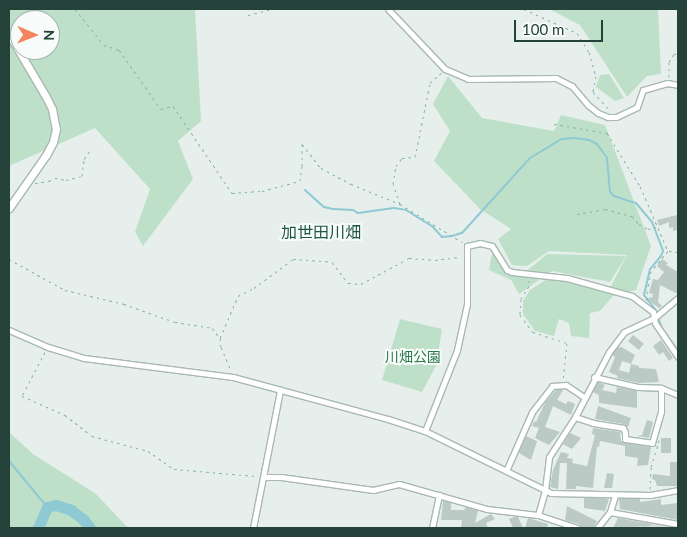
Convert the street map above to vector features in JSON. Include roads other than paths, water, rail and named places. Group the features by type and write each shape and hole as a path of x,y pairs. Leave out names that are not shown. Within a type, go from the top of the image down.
{"street":[{"path":"388,9 445,69 468,80 556,78 572,86 598,113 616,117 637,107 642,90 667,83 678,85"},
{"path":"9,34 45,95 52,110 56,129 53,142 46,155 9,208"},
{"path":"425,431 457,350 467,304 466,246 480,243 492,246 507,270 567,278 632,296 653,312 654,318 678,357"},
{"path":"538,515 545,490 549,457 575,416 608,352 624,332 654,318 678,298"},
{"path":"9,330 48,347 97,360 234,376 373,414 425,431 545,490 568,495 615,496 650,495 678,490"},
{"path":"594,377 638,387 661,388 678,395"},
{"path":"506,471 532,412 552,386 566,385 584,397"},
{"path":"575,416 593,423 623,428 625,439 652,443 658,428 661,388"},
{"path":"254,528 280,390"},
{"path":"264,477 280,477 372,490 398,484 498,511 538,515 578,528"},
{"path":"432,528 439,495"},
{"path":"597,528 610,512 615,496"},
{"path":"610,512 678,524"}],"waterway":[{"path":"305,190 324,207 333,209 353,210 358,213 394,208 406,210 433,227 442,237 452,236 462,233 530,158 562,139 589,140 597,144 607,158 610,192 614,196 636,203 652,222 663,251 650,269 644,295 655,309 662,328 678,351"},
{"path":"9,461 47,507"},
{"path":"38,528 47,507 56,505 71,510 83,519 90,528"}],"district":[{"name":"加世田川畑","path":"321,232"}],"park label":[{"name":"川畑公園","path":"413,357"}]}
